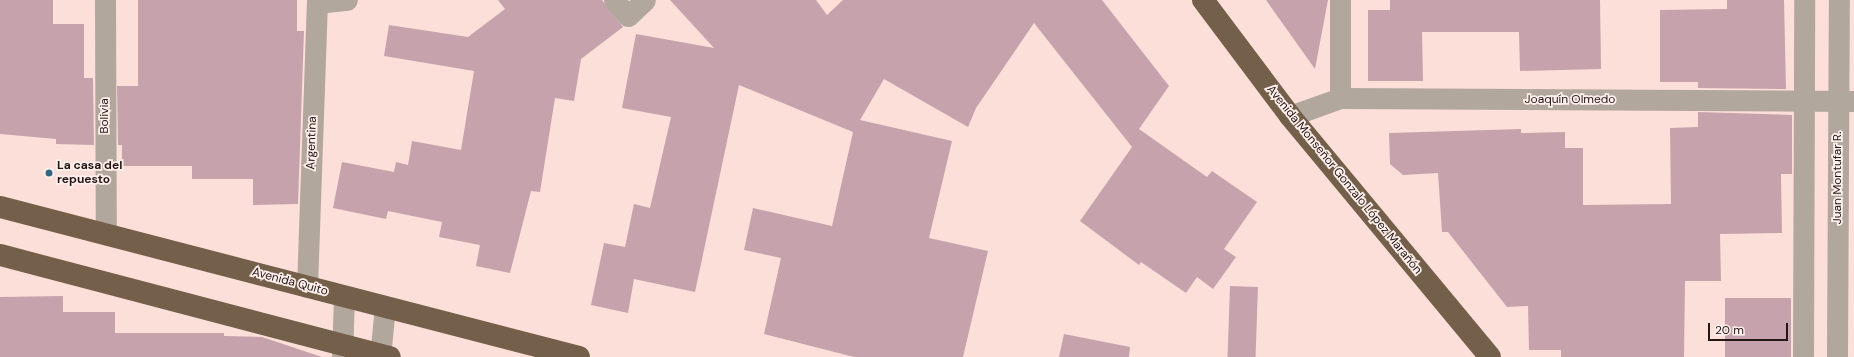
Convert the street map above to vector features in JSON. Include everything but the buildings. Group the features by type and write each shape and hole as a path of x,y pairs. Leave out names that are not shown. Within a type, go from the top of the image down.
{"highway":[{"name":"Avenida Monseñor Gonzalo López Marañón","path":"1203,0 1290,116 1490,357"},
{"name":"Avenida Quito","path":"0,207 106,233 579,357"},
{"path":"0,255 342,351 383,356"}],"street":[{"name":"Bolivia","path":"105,0 106,233"},
{"path":"317,2 347,0"},
{"path":"614,0 628,16 645,0"},
{"path":"1340,0 1340,98"},
{"path":"1803,357 1804,0"},
{"name":"Juan Montufar R.","path":"1837,357 1846,101 1839,0"},
{"name":"Argentina","path":"307,286 317,2"},
{"name":"Joaquín Olmedo","path":"1290,116 1340,98 1846,101"},
{"path":"342,351 344,296"},
{"path":"383,356 385,306"}],"place":[{"name":"La casa del repuesto","path":"49,173"}]}
